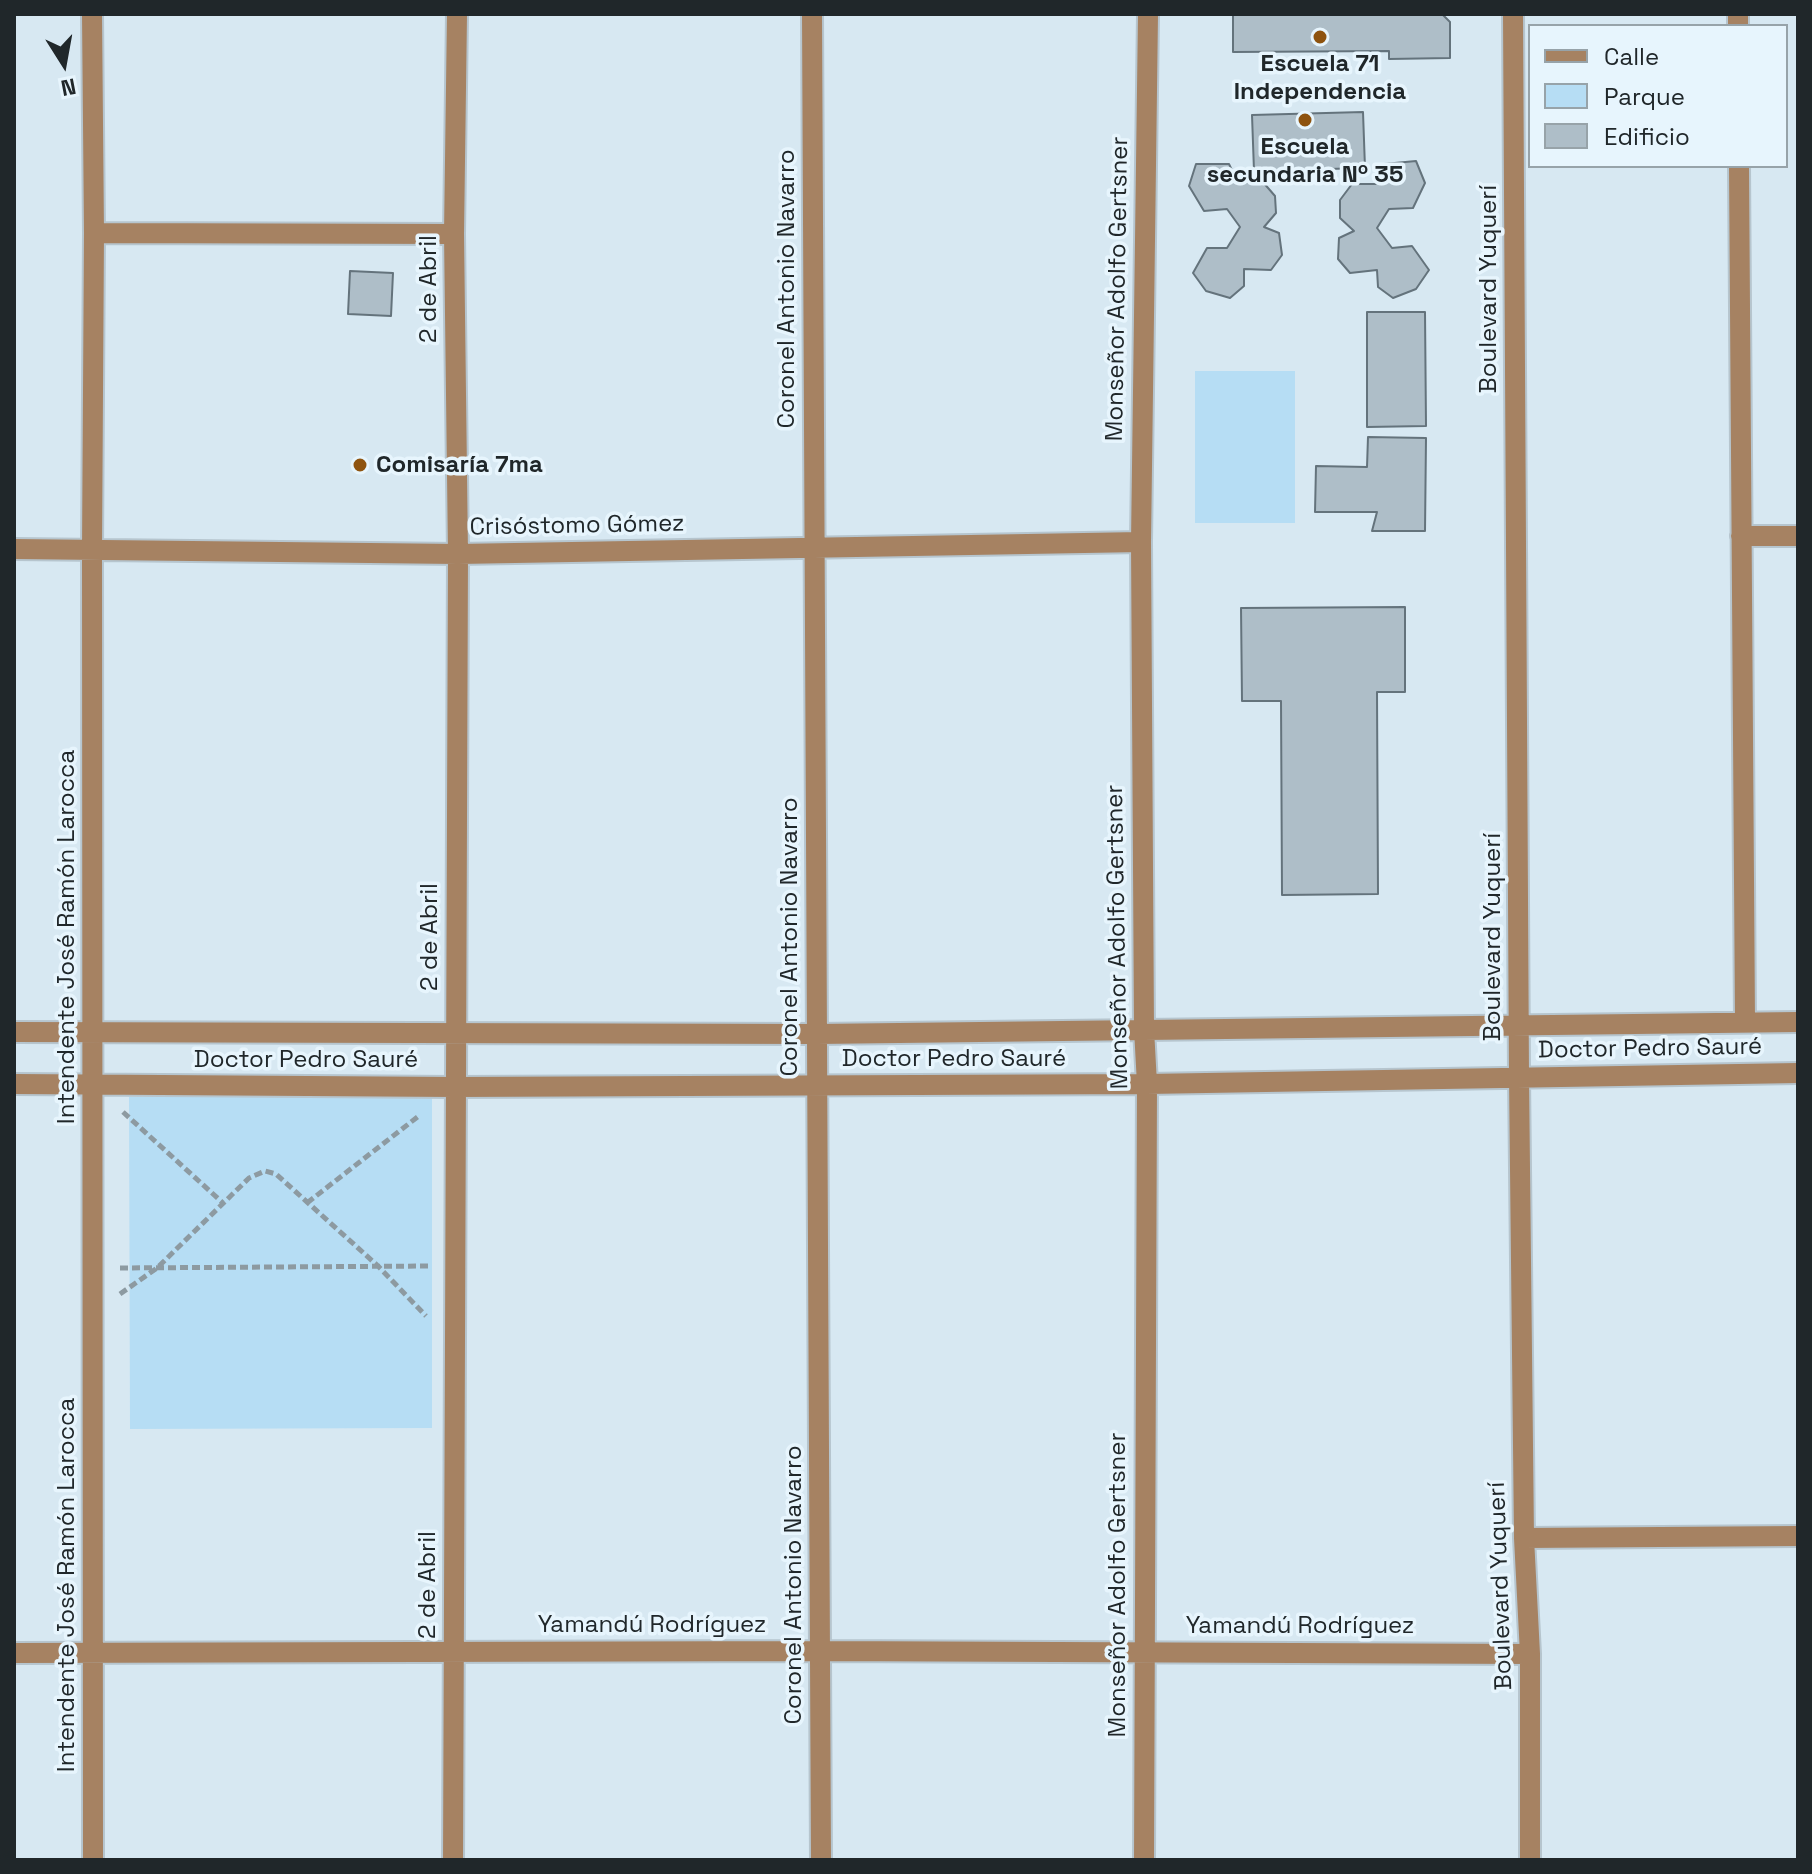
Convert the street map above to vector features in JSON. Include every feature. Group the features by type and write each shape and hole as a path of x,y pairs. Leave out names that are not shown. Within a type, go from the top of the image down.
{"street":[{"name":"Intendente José Ramón Larocca","path":"92,14 93,1860"},
{"name":"2 de Abril","path":"453,1860 458,554 454,234 457,14"},
{"name":"Coronel Antonio Navarro","path":"812,14 821,1860"},
{"name":"Monseñor Adolfo Gertsner","path":"1144,1860 1147,1084 1141,542 1148,14"},
{"name":"Boulevard Yuquerí","path":"1513,14 1519,1076 1524,1538 1530,1654 1530,1860"},
{"path":"1739,168 1745,1022"},
{"path":"94,233 454,234"},
{"path":"1741,536 1798,536"},
{"name":"Crisóstomo Gómez","path":"14,549 458,554 1141,542"},
{"name":"Doctor Pedro Sauré","path":"14,1032 817,1034 1798,1022"},
{"name":"Doctor Pedro Sauré","path":"14,1084 455,1087 1147,1084 1798,1073"},
{"path":"1524,1538 1798,1536"},
{"name":"Yamandú Rodríguez","path":"14,1653 1143,1651 1530,1654"}],"path":[{"path":"93,1085 223,1203"},
{"path":"307,1203 455,1087"},
{"path":"93,1312 157,1268 249,1178 265,1171 276,1174 378,1266 455,1346"},
{"path":"93,1268 455,1266"}],"green space":[{"path":"1195,371 1295,371 1295,523 1195,523"},
{"path":"432,1096 432,1428 130,1429 129,1097"}],"building":[{"path":"1233,14 1442,14 1450,22 1450,58 1389,59 1389,51 1233,52"},
{"path":"1363,112 1365,168 1254,171 1252,115"},
{"path":"1416,161 1425,183 1413,208 1389,209 1377,228 1392,248 1412,246 1429,270 1416,289 1393,298 1378,287 1377,270 1350,273 1338,259 1339,238 1354,231 1340,218 1340,200 1352,184 1376,184 1384,164"},
{"path":"1196,164 1229,164 1238,183 1262,181 1275,196 1276,213 1264,227 1279,233 1282,255 1271,270 1244,269 1244,286 1230,298 1206,291 1193,273 1207,248 1227,248 1240,227 1227,209 1204,211 1189,186"},
{"path":"350,271 393,273 391,316 348,314"},
{"path":"1367,312 1425,312 1426,426 1367,427"},
{"path":"1368,437 1426,438 1425,531 1372,531 1377,512 1315,512 1316,466 1367,467"},
{"path":"1405,607 1405,692 1377,692 1378,894 1282,895 1281,701 1242,701 1241,608"}],"place":[{"name":"Escuela 71 Independencia","path":"1320,37"},
{"name":"Escuela secundaria Nº 35","path":"1305,120"},
{"name":"Comisaría 7ma","path":"360,465"}]}
